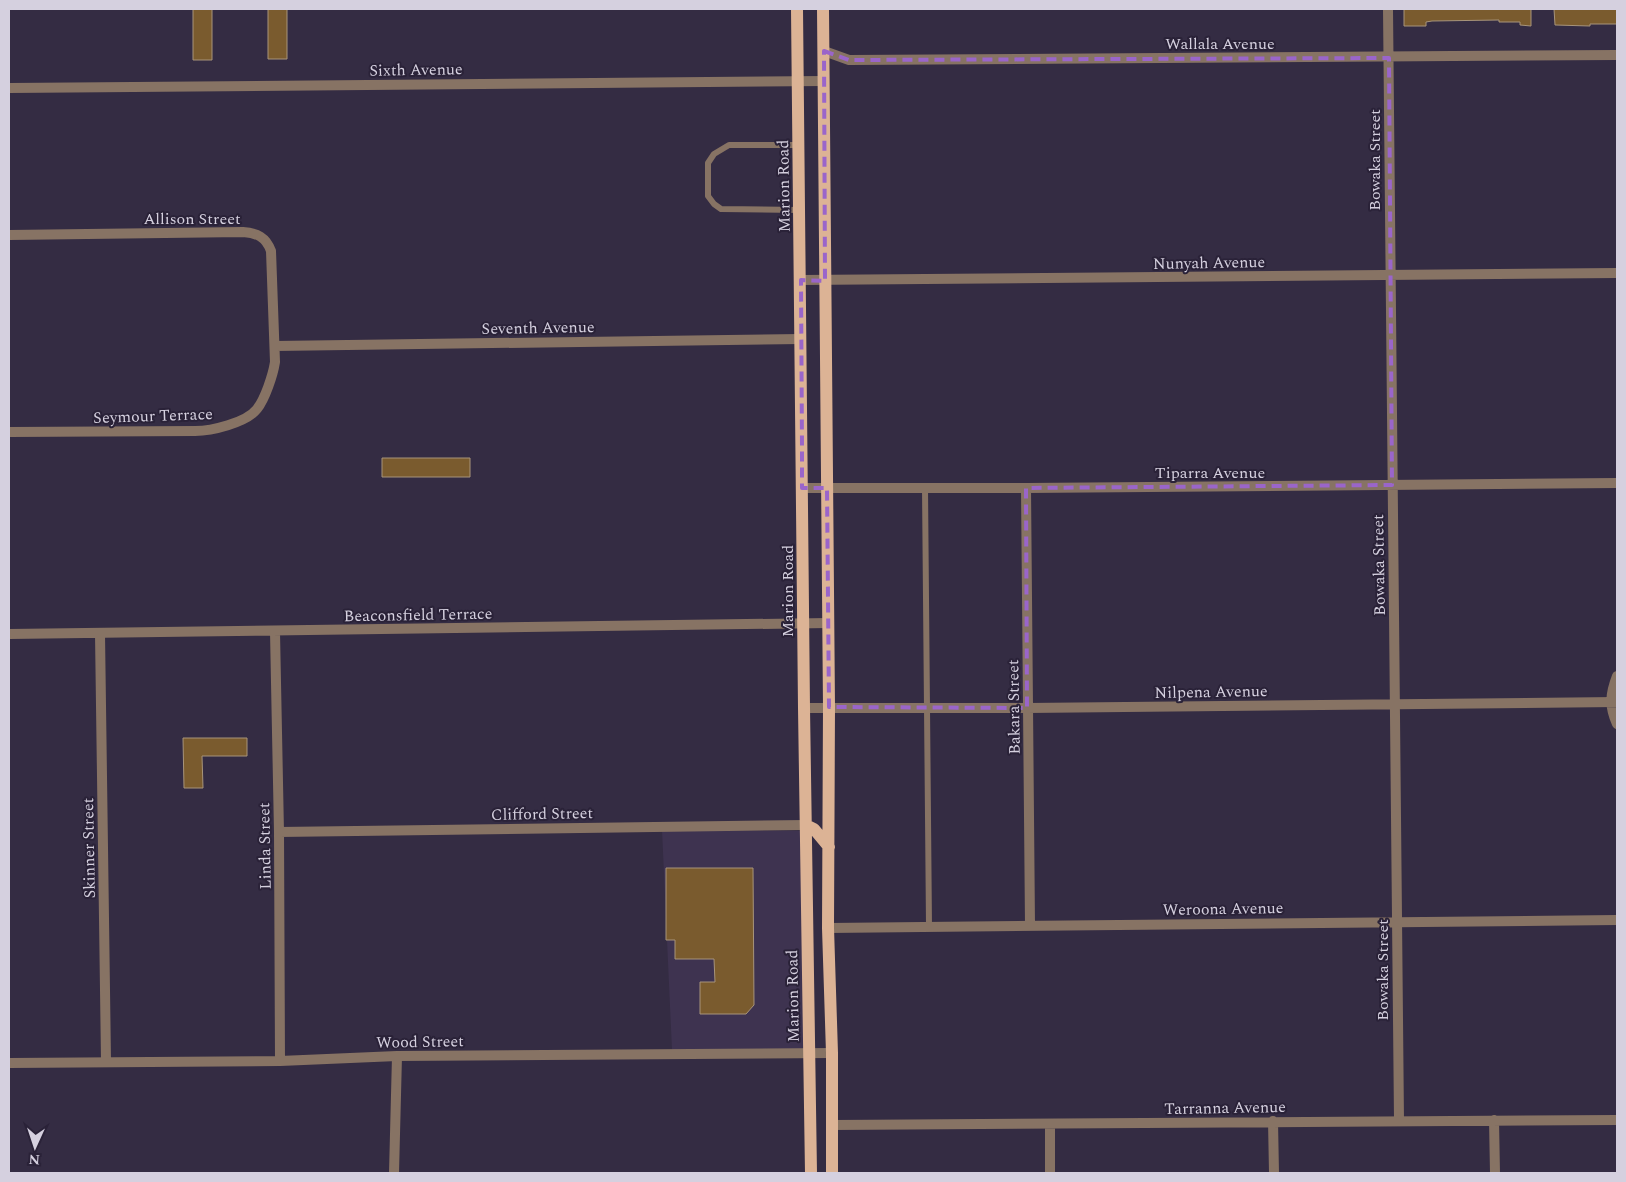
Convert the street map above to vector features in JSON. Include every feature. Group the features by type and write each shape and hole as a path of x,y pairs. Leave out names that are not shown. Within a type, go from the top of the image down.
{"main road":[{"name":"Marion Road","path":"798,9 804,708 811,1173"},
{"path":"823,9 829,707 828,928 832,1053 832,1173"},
{"path":"806,825 814,829 828,847"}],"street":[{"name":"Bowaka Street","path":"1388,9 1399,1120"},
{"name":"Wallala Avenue","path":"824,50 849,60 1388,58 1617,55"},
{"name":"Sixth Avenue","path":"9,88 824,81"},
{"name":"Allison Street","path":"9,235 254,233 262,237 271,250 272,317 275,346"},
{"name":"Nunyah Avenue","path":"801,280 1617,273"},
{"name":"Seventh Avenue","path":"275,346 801,338"},
{"name":"Seymour Terrace","path":"9,432 202,431 220,428 249,416 256,410 274,370 275,346"},
{"name":"Tiparra Avenue","path":"802,488 1392,486 1617,483"},
{"name":"Bakara Street","path":"1026,488 1030,925"},
{"name":"Beaconsfield Terrace","path":"9,634 275,632 828,623"},
{"name":"Linda Street","path":"275,632 280,832 280,1061"},
{"name":"Skinner Street","path":"100,634 106,1061"},
{"path":"1617,676 1612,690 1614,702 1612,712 1617,724"},
{"name":"Nilpena Avenue","path":"804,708 1027,708 1614,702"},
{"name":"Clifford Street","path":"280,832 806,825"},
{"name":"Weroona Avenue","path":"828,928 1617,920"},
{"name":"Wood Street","path":"9,1063 280,1061 397,1056 832,1053"},
{"path":"394,1173 397,1056"},
{"path":"1494,1120 1495,1173"},
{"name":"Tarranna Avenue","path":"832,1125 1617,1120"},
{"path":"1273,1121 1274,1173"},
{"path":"1050,1124 1050,1173"}],"lane":[{"path":"799,145 729,145 714,154 708,163 708,196 714,204 721,208 800,210"},
{"path":"925,488 929,926"}],"highlighted area":[{"path":"824,51 849,60 1389,58 1392,485 1026,488 1027,708 829,707 827,488 802,488 801,280 825,281"}],"shaded area":[{"path":"662,830 806,831 805,1049 672,1050"}],"building":[{"path":"193,9 212,9 212,60 193,60"},
{"path":"268,9 287,9 287,59 268,59"},
{"path":"1404,9 1531,9 1531,26 1520,25 1520,22 1499,22 1499,20 1432,21 1426,22 1426,26 1404,26"},
{"path":"1554,9 1617,9 1617,24 1590,24 1590,26 1555,25"},
{"path":"382,458 470,458 470,477 382,477"},
{"path":"183,738 247,738 247,756 202,756 203,788 184,788"},
{"path":"666,868 753,868 754,1005 746,1014 700,1014 700,982 715,982 714,959 675,959 675,940 666,940"}]}
